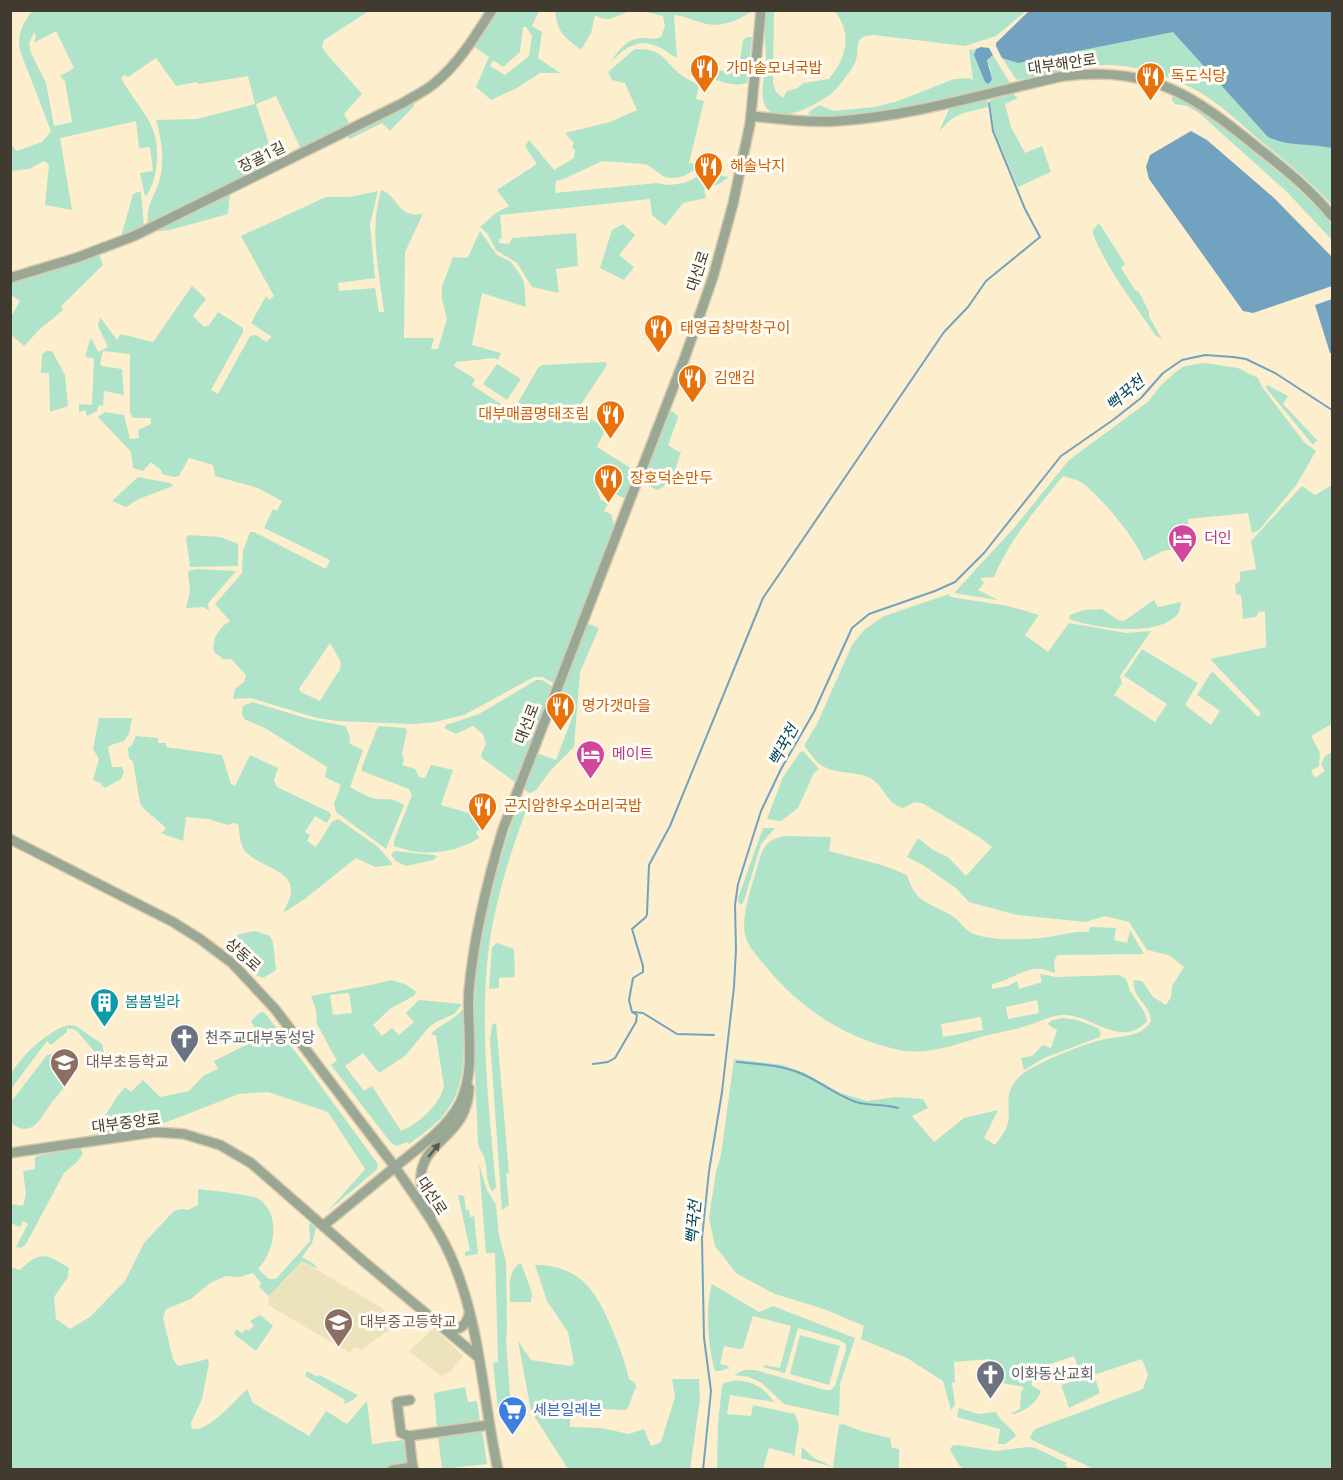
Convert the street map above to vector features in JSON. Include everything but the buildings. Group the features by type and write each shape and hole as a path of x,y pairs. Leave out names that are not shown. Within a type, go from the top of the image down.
{"street":[{"name":"장골1길","path":"10,278 76,258 134,236 403,103 442,77 472,40 492,10"},
{"name":"대선로","path":"498,1470 470,1313 454,1264 433,1224 395,1167 451,1118 464,1092 470,1068 469,993 476,937 488,880 503,829 699,318 728,225 751,116 761,10"},
{"name":"대부해안로","path":"751,116 825,121 875,117 1064,76 1089,73 1122,75 1158,83 1191,97 1209,109 1290,173 1332,216"},
{"name":"상동로","path":"10,839 173,922 232,963 275,1009 395,1167"},
{"path":"433,1224 421,1174 429,1155 463,1118 469,1095 470,1068"},
{"name":"대부중앙로","path":"10,1153 144,1133 184,1134 220,1145 251,1163 478,1357"},
{"path":"323,1226 395,1167"},
{"path":"445,1328 452,1330 460,1328 468,1320 470,1313"},
{"path":"410,1400 397,1402 401,1433 409,1436 489,1425"},
{"path":"392,1470 413,1468 409,1436"}],"green space":[{"path":"555,10 630,11 608,19 595,15 591,33 581,50 562,34"},
{"path":"32,11 369,11 324,40 322,46 362,94 344,114 350,125 301,149 276,96 256,104 275,162 148,224 149,207 162,167 161,143 156,120 197,119 255,104 248,76 176,86 156,58 128,77 124,75 121,78 151,125 157,146 156,169 147,195 145,196 140,173 153,171 150,147 139,148 136,121 60,138 72,210 45,205 49,165 44,161 29,169 11,171 10,144 17,151 42,142 51,131 19,45 23,25","holes":["56,31 74,68 60,76 65,81 72,122 54,126 46,83 29,44 34,32 36,35 34,43"]},
{"path":"497,11 539,11 532,26 542,32 538,58 560,73 540,73 517,88 491,100 476,87 489,57 473,46","holes":["523,27 526,27 532,36 529,56 505,75 490,66 493,60 503,67 520,52"]},
{"path":"642,11 752,11 737,20 719,25 674,15 677,58 663,49 640,43 628,48 611,62 620,49 631,40 661,37 665,26 663,16"},
{"path":"765,11 774,11 773,83 776,92 783,98 787,91 798,88 803,83 829,79 835,71 843,54 845,37 844,28 835,11 1026,11 996,36 965,46 874,35 865,36 859,40 855,63 833,92 797,112 777,114 769,111 763,98 766,62"},
{"path":"1165,21 1332,102 1332,205 1296,170 1226,111 1209,98 1182,83 1149,71 1115,65 1082,67 1018,80 998,51"},
{"path":"752,37 747,83 722,82 697,70 699,68 735,72 739,68 743,40"},
{"path":"635,49 657,53 681,75 699,85 696,99 704,101 689,163 699,165 686,175 670,178 644,164 602,161 556,181 555,193 657,183 678,184 704,173 729,177 719,184 704,189 706,198 683,203 665,226 652,215 650,199 500,215 502,238 499,239 499,243 509,244 512,238 576,233 578,266 556,269 559,293 532,287 517,263 496,250 487,233 480,227 496,213 509,206 497,190 537,164 525,146 529,140 554,170 574,158 575,149 572,148 574,143 565,133 610,122 637,110 625,83 612,80 608,72"},
{"path":"976,49 974,52 991,71 987,60 993,55 1010,83 876,112 825,117 808,114 819,105 833,111 875,107 898,101 954,79 970,78 973,81 969,50"},
{"path":"1013,94 1018,98 1005,104 1011,127 1025,153 1042,146 1051,172 1018,187 994,130 990,103 990,100"},
{"path":"1173,95 1213,119 1288,180 1319,209 1332,225 1332,240 1287,192 1199,113 1187,106 1175,104 1172,100"},
{"path":"987,100 988,107 955,117 939,132 949,109"},
{"path":"412,103 414,106 390,131 382,123 350,139 348,136"},
{"path":"381,190 392,197 408,213 423,214 405,252 404,338 434,338 431,349 438,349 447,319 442,299 442,286 453,257 468,257 480,231 497,255 511,262 519,273 524,282 526,307 482,293 472,345 501,353 498,360 495,358 456,362 454,366 475,379 472,385 511,411 542,365 606,362 607,365 570,421 575,424 582,414 606,428 597,447 637,472 626,499 595,484 601,500 608,504 604,511 611,514 615,527 554,683 542,677 534,677 464,715 415,724 337,721 317,718 251,698 233,699 235,689 244,682 246,675 231,659 223,659 214,652 213,647 217,634 230,621 215,604 242,573 243,551 250,532 326,569 330,560 264,528 273,509 277,511 282,501 258,488 215,476 213,465 189,458 179,476 174,477 162,474 161,470 151,462 143,471 133,468 131,452 98,417 105,412 124,415 130,439 139,438 138,430 151,424 151,418 133,418 130,413 130,354 103,351 100,364 122,369 124,395 104,391 103,406 99,405 97,411 87,416 85,410 79,412 79,404 92,405 94,358 85,357 90,340 92,339 98,352 108,347 98,326 100,317 117,340 121,334 153,342 192,286 206,299 193,316 204,327 209,325 218,312 243,328 243,332 211,390 218,394 250,336 256,335 266,342 272,337 251,323 266,296 269,300 274,296 241,236 326,197 350,197 378,191 370,224 375,278 338,283 339,291 375,288 379,312 384,312 375,236 377,205","holes":["330,643 341,662 340,669 320,701 301,692 299,689"]},
{"path":"141,192 144,226 121,237 133,194"},
{"path":"230,194 228,214 170,230 152,232"},
{"path":"1099,223 1125,264 1121,268 1135,290 1139,292 1149,312 1149,317 1162,339 1156,336 1106,261 1093,234 1093,230"},
{"path":"623,224 635,235 619,255 634,267 624,280 600,268 612,230"},
{"path":"99,255 103,265 61,306 63,310 24,346 11,335 11,317 20,301 11,297 11,282"},
{"path":"52,351 65,375 68,406 50,412 49,373 41,373 42,354"},
{"path":"1204,363 1238,368 1258,378 1262,387 1304,442 1316,451 1297,484 1259,530 1252,533 1248,513 1188,519 1189,547 1163,551 1144,562 1127,531 1097,496 1081,482 1063,476 1016,537 994,577 980,578 984,583 978,590 998,600 954,593 1014,528 1069,460 1149,401 1161,385 1177,371 1185,366"},
{"path":"497,364 521,379 507,400 483,384"},
{"path":"1267,385 1288,396 1283,404 1317,440 1313,445 1266,388"},
{"path":"672,411 678,418 668,445 681,451 671,479 657,490 640,481 667,412"},
{"path":"138,477 170,483 173,486 139,499 126,507 112,501"},
{"path":"1332,485 1332,724 1311,736 1320,753 1319,766 1311,771 1315,778 1325,771 1321,764 1325,756 1332,752 1332,1469 1094,1469 1030,1437 1035,1429 1143,1389 1148,1375 1142,1359 1094,1375 1100,1393 1069,1408 1061,1385 1082,1379 1074,1356 1038,1368 1031,1385 1041,1391 1039,1395 1033,1404 1015,1414 1010,1414 1020,1409 1021,1393 1024,1387 992,1381 990,1359 954,1362 955,1382 952,1383 955,1405 951,1410 943,1381 907,1358 861,1339 864,1326 824,1309 775,1294 737,1274 715,1246 709,1218 721,1155 734,1059 783,1065 805,1073 840,1093 867,1101 896,1097 923,1099 928,1108 912,1116 934,1142 964,1118 998,1110 984,1138 995,1145 1007,1126 1010,1091 1018,1078 1034,1067 1073,1049 1098,1041 1131,1035 1142,1030 1151,1021 1148,1010 1135,991 1134,980 1142,981 1153,997 1166,1005 1171,997 1172,986 1184,967 1169,955 1147,950 1129,922 1105,916 1086,922 1017,915 969,902 957,889 923,865 907,857 918,838 933,850 948,857 966,876 992,847 922,803 915,802 903,808 898,806 889,799 880,786 866,776 821,765 805,747 805,744 817,724 852,645 864,630 884,616 949,594 951,597 1008,606 1039,615 1025,635 1048,652 1069,623 1126,633 1151,631 1120,676 1122,683 1114,695 1155,722 1167,704 1124,676 1142,649 1198,683 1185,705 1211,725 1220,711 1197,695 1213,672 1258,717 1261,713 1210,659 1266,647 1265,611 1259,612 1256,617 1242,619 1241,595 1236,594 1235,584 1240,581 1240,572 1256,569 1251,541 1302,486 1315,495"},
{"path":"189,535 220,537 238,544 238,566 190,567 186,538"},
{"path":"190,570 236,571 210,601 209,611 204,607 186,608 190,591 188,573"},
{"path":"1154,600 1158,607 1181,602 1179,612 1167,622 1155,627 1140,629 1109,628 1069,619 1070,615 1084,610 1102,609 1118,620 1124,621"},
{"path":"586,623 599,628 580,672 574,747 550,771 536,790 530,793 523,789 537,753 556,760 572,718 552,711"},
{"path":"536,680 542,680 553,687 516,783 482,758 481,754 486,744 483,734 473,726 456,734 444,728 446,725 479,714"},
{"path":"252,702 309,719 345,726 350,744 363,750 350,787 372,798 391,800 404,805 386,849 336,812 334,804 341,785 325,777 327,767 265,728 244,719 243,706"},
{"path":"99,718 132,718 129,734 124,741 108,747 112,767 122,767 124,772 121,779 105,788 93,780 99,759 93,749"},
{"path":"378,726 407,730 402,765 415,769 419,777 425,778 431,765 453,770 441,805 486,818 487,825 476,832 479,838 459,848 438,852 416,852 394,846 412,795 409,789 362,771"},
{"path":"136,736 158,738 158,743 166,743 166,747 222,755 231,784 235,786 250,755 278,768 274,780 277,787 331,815 327,823 315,816 305,832 310,835 307,841 316,847 332,822 338,819 377,846 392,865 375,867 356,858 285,912 291,886 281,873 253,858 245,851 238,824 228,825 208,819 186,817 183,841 161,833 166,829 140,803 133,762 129,758 128,748"},
{"path":"801,751 819,769 814,773 798,808 781,821 767,819 783,777"},
{"path":"522,798 527,800 528,805 500,892 489,946 486,976 486,1067 496,1188 492,1191 488,1183 484,1157 478,1143 475,991 488,904 506,841"},
{"path":"763,828 775,828 761,844 741,905 738,898"},
{"path":"785,836 831,837 829,851 885,866 907,875 918,896 953,916 970,932 982,936 1000,939 1031,939 1089,932 1090,927 1116,928 1114,940 1127,943 1130,930 1144,954 1057,955 1054,962 1055,973 1042,969 1029,970 992,984 992,989 1008,986 1017,981 1019,989 1042,982 1040,974 1056,977 1119,975 1126,979 1147,1021 1137,1029 1117,1032 1074,1016 1059,1015 955,1045 922,1051 899,1050 879,1045 843,1030 795,997 767,968 747,942 744,923 748,897 763,850 777,838","holes":["1037,1000 1039,1013 1008,1019 1006,1007","981,1017 983,1030 943,1037 941,1024"]},
{"path":"394,851 437,857 406,866 397,862 391,855"},
{"path":"255,931 270,936 273,942 276,970 263,978 258,976 226,945 227,940"},
{"path":"497,943 514,949 515,977 499,978 499,988 489,989 492,947"},
{"path":"391,980 407,985 416,992 414,996 391,1008 373,1025 382,1036 392,1028 399,1035 414,1022 406,1013 419,1000 462,1004 454,1014 429,1027 405,1056 379,1073 363,1053 345,1066 364,1091 372,1086 401,1131 408,1128 433,1107 444,1086 436,1036 431,1034 463,1009 464,1050 458,1090 453,1102 441,1118 409,1144 407,1142 397,1146 391,1143 331,1065 337,1061 317,1024 316,1010 311,996","holes":["349,993 352,1013 333,1015 330,995"]},
{"path":"264,1012 378,1164 374,1172 328,1211 365,1169 328,1112 268,1092 239,1094 164,1123 95,1133 125,1087 131,1092 143,1080 160,1097 189,1091 203,1076 218,1069 214,1061 260,1038 251,1021 259,1013"},
{"path":"1063,1018 1077,1020 1098,1028 1101,1033 1100,1037 1044,1058 1024,1070 1021,1058 1032,1056 1043,1045 1051,1048 1057,1030 1048,1023"},
{"path":"496,1023 509,1173 506,1174 509,1205 502,1210 490,1040 492,1025"},
{"path":"69,1025 76,1026 102,1044 104,1053 100,1062 76,1030 67,1028 67,1032 51,1045 47,1041 11,1089 11,1075 28,1052 53,1032"},
{"path":"60,1052 72,1063 70,1078 37,1123 29,1128 17,1127 11,1122 11,1102 47,1055"},
{"path":"80,1148 83,1153 78,1161 64,1173 26,1244 21,1248 16,1247 28,1224 23,1221 20,1227 11,1223 11,1204 23,1206 26,1194 23,1171 35,1169 37,1156"},
{"path":"479,1164 487,1190 496,1205 499,1235 506,1262 506,1342 511,1408 501,1413 498,1410 493,1363 498,1362 495,1253 486,1253"},
{"path":"198,1189 254,1197 265,1204 273,1222 272,1243 269,1253 258,1269 269,1279 276,1279 310,1241 309,1225 311,1223 316,1228 312,1243 302,1257 318,1269 302,1261 269,1296 259,1287 261,1283 253,1273 239,1277 226,1276 210,1283 191,1299 166,1309 163,1318 173,1359 178,1366 208,1359 209,1363 202,1399 191,1423 192,1429 206,1426 213,1421 247,1389 253,1403 309,1436 326,1411 347,1424 367,1401 372,1444 403,1440 407,1461 404,1465 371,1470 11,1469 10,1267 20,1270 33,1259 44,1256 69,1268 68,1277 54,1297 56,1319 70,1329 90,1317 125,1281 144,1243 174,1211 188,1210 198,1205"},
{"path":"458,1195 464,1196 466,1210 469,1210 470,1217 474,1216 478,1254 465,1256 465,1252 470,1250"},
{"path":"521,1263 532,1293 531,1302 510,1302 511,1275"},
{"path":"535,1265 551,1266 575,1275 593,1292 612,1329 629,1379 635,1383 636,1388 626,1410 570,1408 570,1427 601,1428 629,1434 644,1429 651,1446 661,1442 675,1397 672,1379 699,1379 700,1399 690,1469 568,1469 531,1411 518,1341 531,1360 570,1366 574,1364 568,1332 547,1301"},
{"path":"712,1284 759,1312 773,1306 855,1338 840,1384 839,1416 784,1404 762,1383 749,1377 734,1375 744,1370 755,1370 831,1390 835,1386 846,1349 846,1344 839,1340 798,1328 785,1373 763,1367 764,1365 780,1368 791,1326 753,1316 743,1348 724,1346 720,1364 729,1368 715,1371 708,1328"},
{"path":"260,1315 273,1326 256,1351 234,1334 236,1329 242,1333 246,1329 249,1331 254,1325 250,1321"},
{"path":"800,1335 840,1346 829,1385 790,1374"},
{"path":"307,1371 358,1395 344,1404 345,1400 305,1376"},
{"path":"732,1381 745,1381 756,1385 774,1402 730,1395 727,1414 751,1416 753,1405 795,1414 799,1426 794,1457 792,1454 769,1448 763,1469 717,1469 722,1386"},
{"path":"465,1387 468,1402 477,1401 480,1422 437,1427 434,1393"},
{"path":"959,1408 979,1414 996,1412 1016,1436 1005,1444 998,1444 1000,1429 957,1417"},
{"path":"843,1424 890,1438 892,1448 899,1449 899,1469 833,1469 839,1425"},
{"path":"482,1430 487,1464 442,1469 438,1436"},
{"path":"952,1446 996,1451 1035,1448 1067,1463 1065,1465 1069,1469 964,1469 950,1450"},
{"path":"802,1447 814,1458 833,1467 801,1458"}],"sand":[{"path":"302,1261 382,1308 393,1321 389,1330 361,1350 354,1347 350,1353 268,1305 269,1296"},
{"path":"434,1328 463,1356 451,1371 441,1376 409,1351"}],"water":[{"path":"1030,10 1332,11 1332,148 1292,144 1268,137 1173,32 1018,63 1002,58 996,43"},
{"path":"989,48 993,55 987,60 992,80 988,84 985,82 974,55 976,49"},
{"path":"1191,131 1207,140 1274,198 1332,257 1332,286 1253,313 1243,311 1149,179 1146,167 1150,155"},
{"path":"1332,299 1332,353 1330,353 1315,305"}],"waterway":[{"path":"593,1064 608,1062 615,1058 636,1022 637,1015 632,1012 629,1000 633,978 643,972 643,966 632,929 647,914 649,865 670,826 763,598 944,332 968,307 986,281 1040,237 1025,209 993,131 989,103"},
{"name":"뻑꾹천","path":"703,1470 711,1391 704,1338 702,1238 734,987 735,905 738,884 761,811 781,769 814,712 852,628 869,614 955,582 984,553 1061,456 1141,398 1163,373 1182,360 1205,355 1246,359 1275,373 1332,410"},
{"path":"633,1012 643,1013 677,1034 714,1035"},
{"path":"737,1062 770,1065 794,1071 856,1102 898,1108"}],"place":[{"name":"가마솥모녀국밥","path":"705,94"},
{"name":"독도식당","path":"1150,102"},
{"name":"해솔낙지","path":"709,192"},
{"name":"태영곱창막창구이","path":"659,354"},
{"name":"김앤김","path":"693,404"},
{"name":"대부매콤명태조림","path":"610,440"},
{"name":"장호덕손만두","path":"609,504"},
{"name":"더인","path":"1183,564"},
{"name":"명가갯마을","path":"561,732"},
{"name":"메이트","path":"591,780"},
{"name":"곤지암한우소머리국밥","path":"483,832"},
{"name":"봄봄빌라","path":"104,1028"},
{"name":"천주교대부동성당","path":"184,1064"},
{"name":"대부초등학교","path":"65,1088"},
{"name":"대부중고등학교","path":"339,1348"},
{"name":"이화동산교회","path":"990,1400"},
{"name":"세븐일레븐","path":"512,1436"}]}
